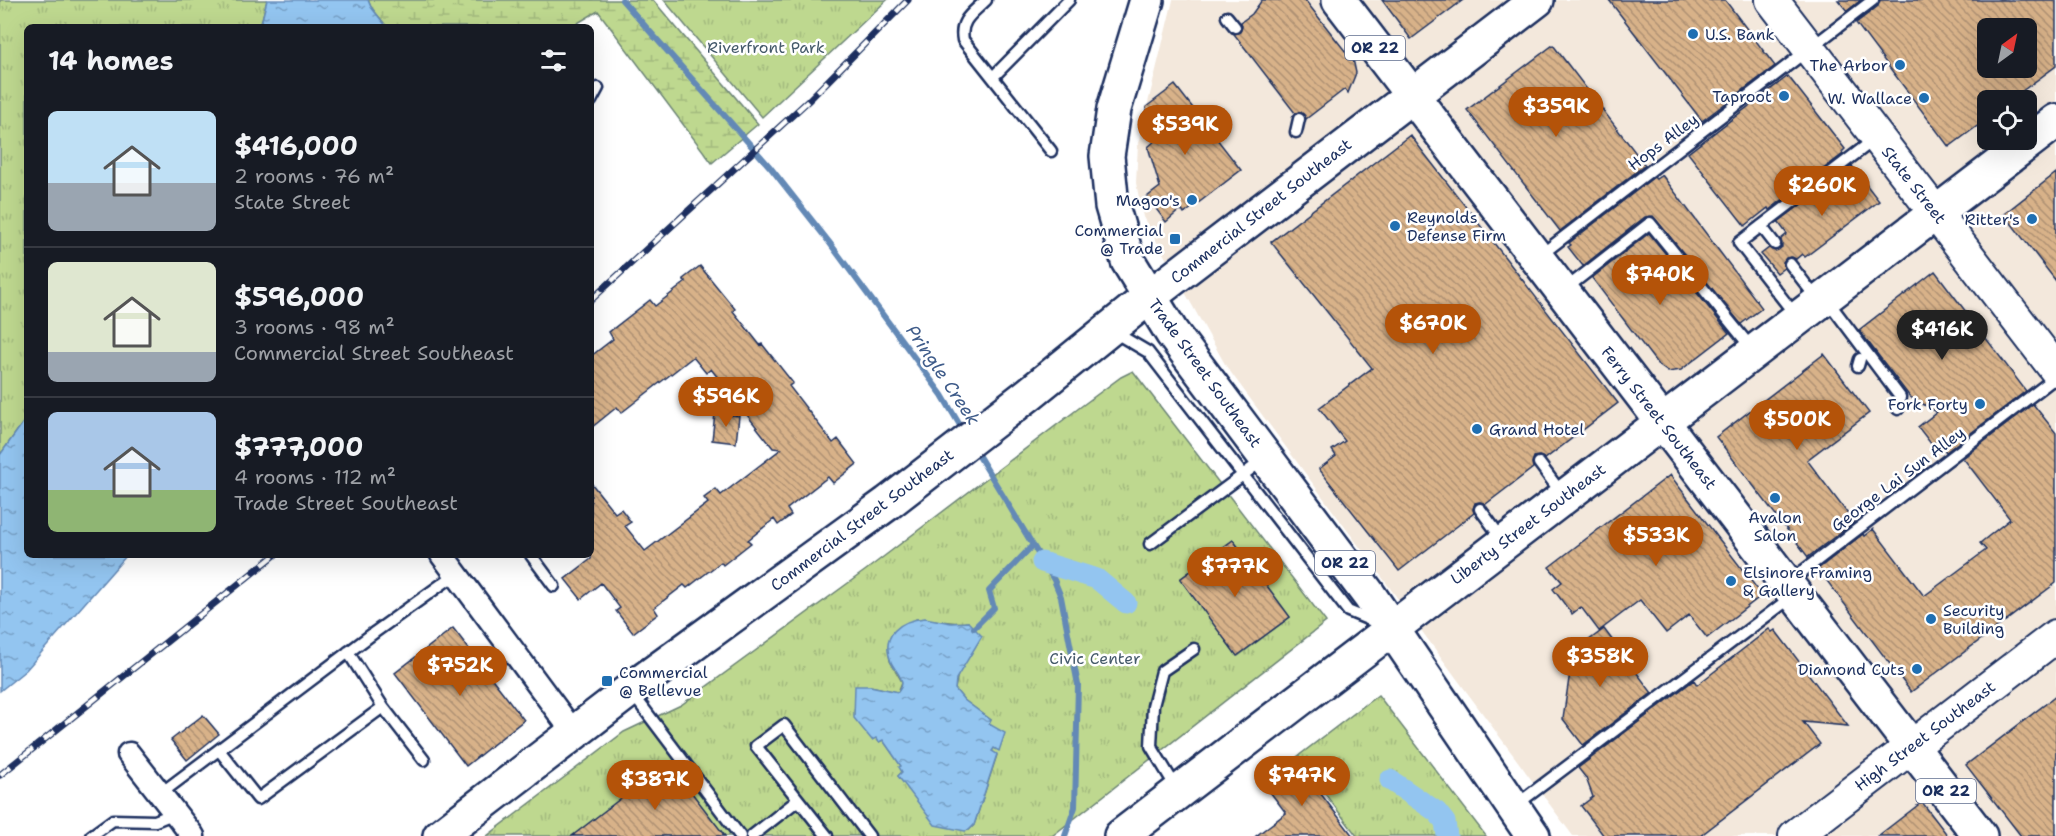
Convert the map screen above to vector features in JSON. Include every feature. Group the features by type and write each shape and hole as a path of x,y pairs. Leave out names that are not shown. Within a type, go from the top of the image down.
{"main road":[{"name":"Trade Street Southeast","path":"1147,0 1112,118 1107,156 1112,206 1128,261 1254,466 1369,595 1533,836"},
{"name":"Ferry Street Southeast","path":"1339,0 1535,259 1663,421 1980,836"},
{"name":"Commercial Street Southeast","path":"440,836 630,690 888,503 1149,297 1537,0"},
{"name":"State Street","path":"1772,0 2056,370"},
{"name":"Liberty Street Southeast","path":"1128,831 2056,121"},
{"path":"1108,329 1118,310 1128,261"},
{"name":"High Street Southeast","path":"1794,836 2056,636"}],"street":[{"path":"444,558 574,733"},
{"path":"129,754 193,836"}],"lane":[{"path":"986,0 963,23 963,40 1051,151"},
{"path":"993,77 1069,0"},
{"name":"Hops Alley","path":"1535,259 1874,0"},
{"path":"1227,17 1235,27"},
{"path":"594,95 598,88"},
{"path":"1296,132 1299,119"},
{"path":"1877,137 1739,243 1814,306 1900,397 1898,409"},
{"path":"1562,292 1650,223 1734,329 1755,351"},
{"path":"1761,226 1774,244"},
{"path":"1790,264 1814,306"},
{"name":"Trade Street Southeast","path":"1108,329 1148,352 1254,466"},
{"name":"George Lai Sun Alley","path":"1513,807 2056,377"},
{"path":"1539,463 1564,497"},
{"path":"1150,544 1254,466"},
{"path":"1480,509 1504,542"},
{"path":"533,558 554,586"},
{"path":"160,794 348,652 456,574"},
{"path":"1179,792 1151,746 1153,706 1162,671 1194,649"},
{"path":"348,652 383,707 424,760"},
{"path":"630,690 740,836"},
{"path":"219,750 258,799 383,707"},
{"path":"812,836 824,832 756,746 784,725 869,836"},
{"path":"752,836 798,800"},
{"path":"91,836 112,820 155,822 175,813"}],"shaded area":[{"path":"1173,0 2056,0 2056,836 1573,836 1226,366 1143,217 1136,183 1138,144"}],"green space":[{"path":"0,0 267,0 261,24 24,24 24,421 0,455"},
{"path":"368,0 653,0 758,124 712,163 598,11 576,24 385,24"},
{"name":"Riverfront Park","path":"664,0 887,0 762,117"},
{"name":"Civic Center","path":"1133,371 1326,622 1052,836 487,836 624,732 681,705 866,570 1121,377","holes":["1233,540 1290,617 1238,656 1180,579","916,619 968,622 955,689 964,700 991,720 989,724 999,750 994,748 992,751 997,755 974,825 969,830 898,776 902,772 901,766 883,740 879,742 876,738 870,686 898,692 902,682 890,661 888,646"]},
{"path":"1378,695 1486,836 1357,836 1297,757"}],"water":[{"path":"267,0 368,0 385,24 261,24"},
{"path":"24,421 24,558 124,558 26,670 0,691 0,455"},
{"path":"925,618 951,623 968,622 982,636 956,679 955,689 964,700 991,720 989,724 1005,733 999,751 994,748 992,751 997,754 974,825 965,831 935,825 898,776 902,772 899,767 901,766 883,740 879,742 876,738 872,740 854,718 855,686 870,686 898,692 902,680 888,652 890,637 900,626"}],"building":[{"path":"1262,0 1305,0 1349,56 1352,54 1356,73 1348,93 1345,89 1306,119 1301,112 1295,113 1234,34 1240,32 1241,22 1252,14"},
{"path":"1382,0 1463,0 1411,39"},
{"name":"U.S. Bank","path":"1609,0 1725,0 1775,66 1702,121"},
{"path":"1838,0 1861,0 1847,11"},
{"path":"1880,0 2056,0 2056,66 2024,90 1977,90 1977,126 1949,147 1856,23 1878,6"},
{"path":"1553,45 1645,165 1560,231 1467,110"},
{"path":"1788,76 1845,149 1843,154 1745,226 1688,153"},
{"path":"1175,85 1241,170 1184,214 1181,209 1166,222 1147,197 1160,187 1148,147 1162,135 1147,115 1146,107"},
{"path":"1410,135 1618,403 1545,459 1539,456 1534,457 1533,468 1486,504 1475,503 1474,513 1399,571 1319,469 1336,456 1332,450 1345,441 1319,408 1372,368 1271,242"},
{"path":"1852,166 1879,201 1805,257 1802,254 1796,259 1786,258 1783,262 1784,268 1777,273 1761,254 1769,248 1775,251 1782,247 1781,239 1787,234 1778,222"},
{"path":"2056,173 2056,281 2004,214"},
{"path":"1662,175 1762,308 1741,324 1653,216 1645,217 1583,266 1568,247 1571,245 1569,243 1654,177 1656,179"},
{"path":"1649,233 1729,333 1681,370 1668,372 1658,365 1592,278"},
{"path":"700,266 735,309 733,311 760,345 762,344 793,383 789,386 833,443 838,439 857,464 833,483 828,477 787,509 791,515 778,525 774,519 748,540 751,543 723,565 721,562 687,588 684,585 654,608 658,614 633,633 616,611 620,608 601,583 581,599 565,579 594,558 594,487 615,513 621,509 631,522 625,526 645,551 708,503 704,498 716,489 721,495 781,449 773,448 711,369 706,373 693,357 621,413 617,407 594,426 594,354 613,339 609,332 650,300 655,306 686,282 683,279"},
{"path":"1935,271 2026,391 1946,452 1937,441 1932,445 1918,427 1937,412 1910,397 1859,330"},
{"path":"1824,354 1869,413 1807,460 1854,522 1808,557 1716,437"},
{"path":"2033,404 2056,433 2056,583 1911,692 1818,569 1863,534 1864,536 1873,529 1924,596 1986,550 1980,543 2010,519 1963,458"},
{"path":"715,413 739,416 736,443 712,440"},
{"path":"1670,475 1762,595 1707,638 1689,615 1666,633 1640,600 1599,631 1581,607 1572,614 1553,589 1562,582 1549,567"},
{"path":"1233,540 1290,617 1237,656 1180,579"},
{"path":"453,628 524,720 466,766 395,673"},
{"path":"1604,629 1652,693 1583,745 1563,719 1573,652"},
{"path":"1769,629 1772,632 1775,630 1848,726 1803,722 1820,744 1700,836 1604,836 1581,806 1593,797 1586,778 1578,768 1694,680 1697,685"},
{"path":"2056,696 2056,836 2021,836 1966,765"},
{"path":"203,715 219,734 187,760 171,740"},
{"path":"1295,760 1353,836 1256,836 1286,813 1264,784"},
{"path":"668,762 725,836 572,836"},
{"path":"1922,802 1948,836 1878,836"}],"waterway":[{"name":"Pringle Creek","path":"622,0 770,167 829,242 942,395 964,432"},
{"name":"Pringle Creek","path":"974,448 1054,580 1061,597 1078,685 1075,807 1065,836"},
{"path":"974,628 994,608 989,591 1032,546"},
{"path":"1042,562 1097,579 1126,603"},
{"path":"1390,780 1437,812 1445,822 1447,836"}],"railway":[{"path":"594,297 808,101 908,0"},
{"path":"0,775 271,558"}],"place":[{"name":"U.S. Bank","path":"1693,34"},
{"name":"The Arbor","path":"1900,65"},
{"name":"Taproot","path":"1784,96"},
{"name":"W. Wallace","path":"1924,98"},
{"name":"Magoo's","path":"1192,200"},
{"name":"Ritter's","path":"2032,219"},
{"name":"Reynolds Defense Firm","path":"1395,226"},
{"name":"Commercial @ Trade","path":"1175,239"},
{"name":"Fork Forty","path":"1980,404"},
{"name":"Grand Hotel","path":"1477,429"},
{"name":"Avalon Salon","path":"1775,498"},
{"name":"Elsinore Framing & Gallery","path":"1731,581"},
{"name":"Security Building","path":"1931,619"},
{"name":"Diamond Cuts","path":"1917,669"},
{"name":"Commercial @ Bellevue","path":"607,681"}]}
